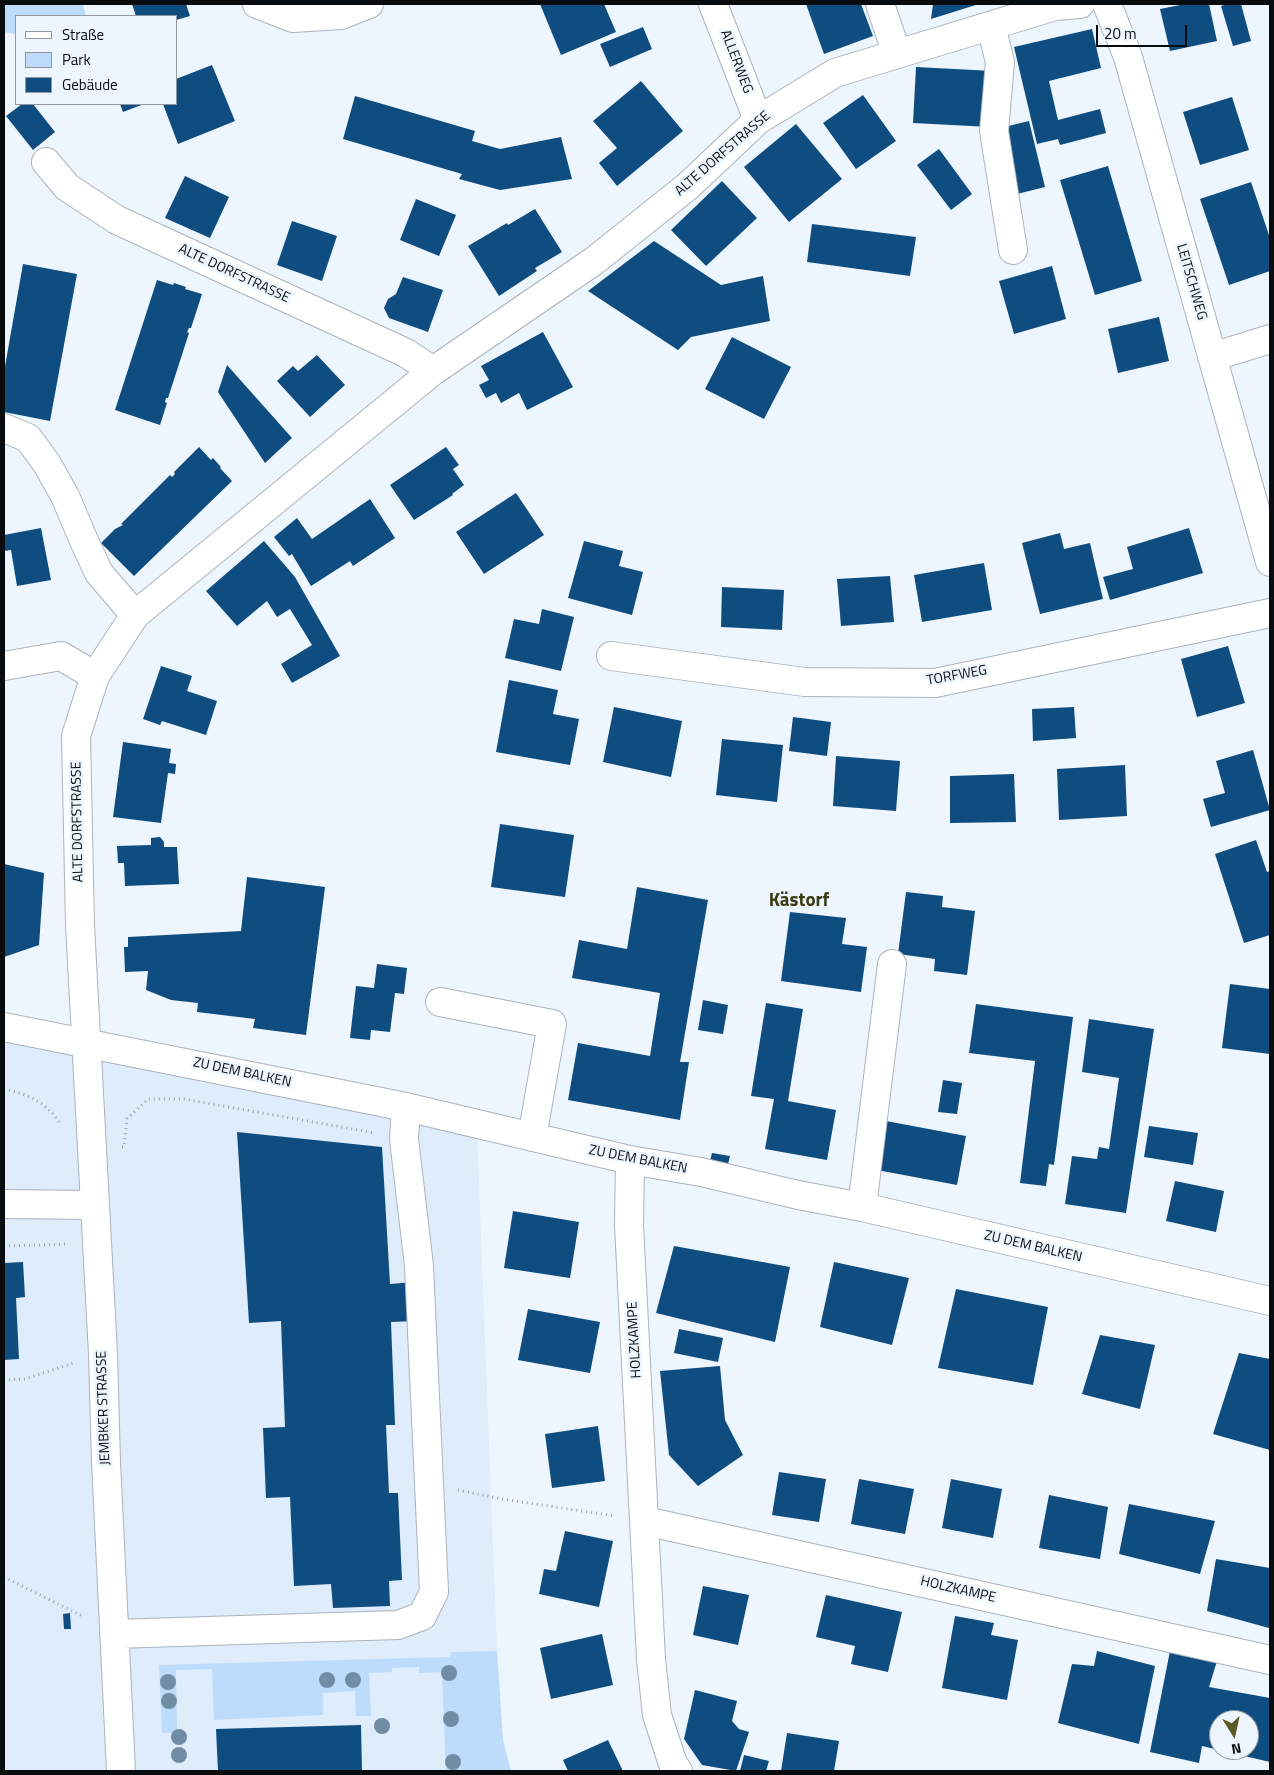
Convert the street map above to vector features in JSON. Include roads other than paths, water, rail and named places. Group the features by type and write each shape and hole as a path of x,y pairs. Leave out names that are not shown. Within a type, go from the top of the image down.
{"street":[{"path":"257,4 293,18 341,15 369,4"},
{"name":"ALLERWEG","path":"713,4 758,120"},
{"path":"880,4 897,54"},
{"name":"ALTE DORFSTRASSE","path":"86,1044 80,925 76,736 95,676 135,616 433,371 594,261 688,186 758,120 834,73 1055,6 1080,4"},
{"name":"LEITSCHWEG","path":"1107,4 1128,57 1270,562"},
{"path":"991,26 1000,62 994,132 1013,250"},
{"name":"ALTE DORFSTRASSE","path":"46,162 67,187 117,220 406,353 433,371"},
{"path":"1212,357 1270,340"},
{"path":"4,428 28,438 47,464 65,496 99,573 135,616"},
{"name":"TORFWEG","path":"611,656 805,682 935,682 1270,614"},
{"path":"4,666 60,656 95,676"},
{"path":"862,1207 892,964"},
{"path":"440,1002 552,1024 532,1137"},
{"name":"ZU DEM BALKEN","path":"4,1027 406,1107 630,1160 701,1172 798,1195 862,1207 1270,1301"},
{"name":"JEMBKER STRASSE","path":"86,1044 103,1354 121,1771"},
{"path":"114,1634 398,1625 422,1616 434,1592 419,1266 404,1139 406,1107"},
{"name":"HOLZKAMPE","path":"630,1160 629,1225 651,1659 657,1715 673,1764 678,1771"},
{"path":"4,1204 94,1205"},
{"name":"HOLZKAMPE","path":"645,1521 1270,1660"}],"district":[{"name":"Kästorf","path":"799,901"}]}
